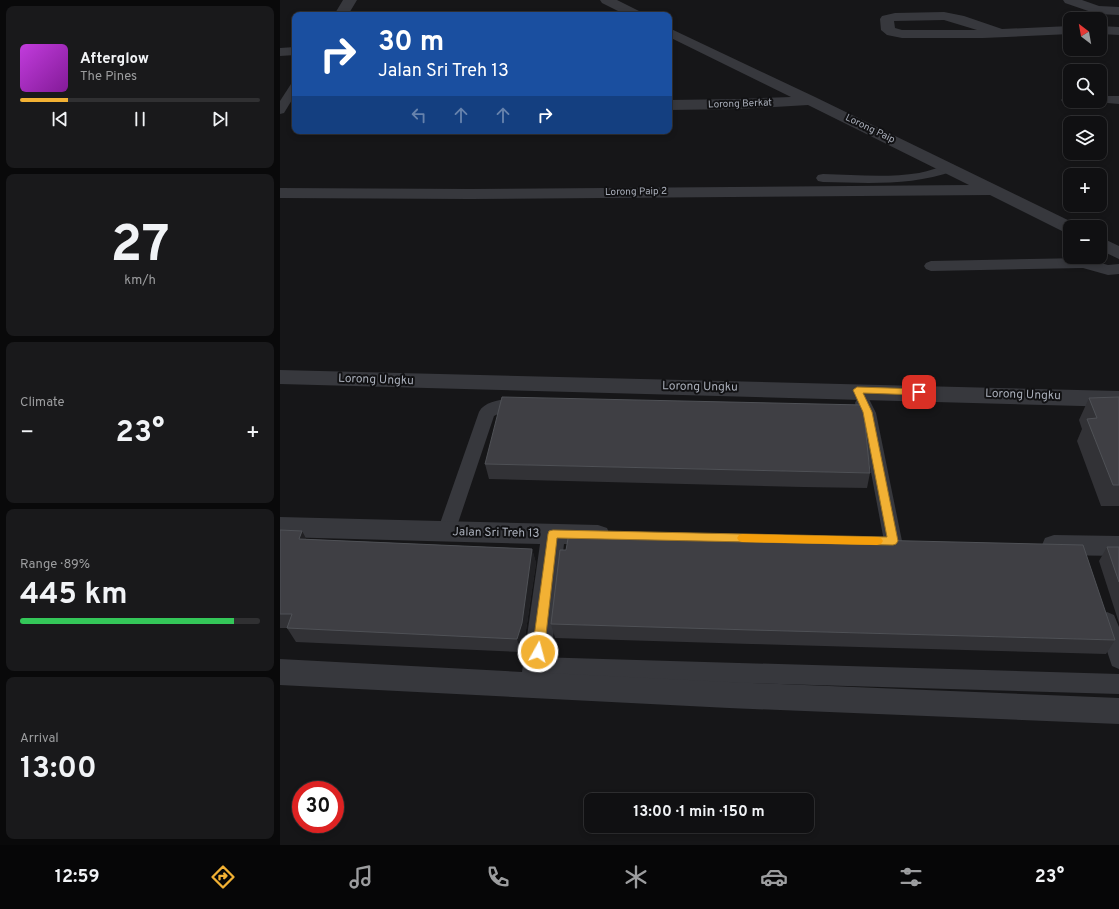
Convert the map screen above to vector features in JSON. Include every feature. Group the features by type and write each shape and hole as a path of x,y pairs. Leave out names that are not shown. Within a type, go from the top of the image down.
{"street":[{"path":"342,12 350,0"},
{"path":"607,0 630,12"},
{"path":"1070,0 1097,10 1119,11"},
{"path":"1000,33 959,19 944,16 895,17 887,19 888,30 896,33 1000,33 1063,30"},
{"path":"1107,30 1119,31"},
{"name":"Lorong Paip","path":"672,33 1063,225"},
{"path":"280,52 292,51"},
{"name":"Lorong Berkat","path":"672,105 739,104 810,100"},
{"name":"Lorong Paip 2","path":"280,193 470,194 992,190"},
{"path":"1107,247 1119,253"},
{"name":"Lorong Ungku","path":"280,377 857,390 1119,398"},
{"name":"Jalan Sri Treh 13","path":"280,527 623,536"},
{"path":"535,676 553,534"},
{"path":"881,541 916,542"},
{"path":"1035,544 1084,553 1119,546"},
{"path":"280,672 535,676 729,695 1119,710"}],"lane":[{"path":"280,110 292,91"},
{"path":"1107,100 1119,100"},
{"path":"823,178 876,180 910,178 940,172 949,168"},
{"path":"931,266 1076,263 1108,270 1119,269"},
{"path":"857,390 868,412 881,541"},
{"path":"446,532 487,412 493,408 503,405 535,406"},
{"path":"820,412 868,412"},
{"path":"1102,606 1119,659"},
{"path":"535,676 1119,684"}],"building":[{"path":"502,397 863,405 870,473 485,464"},
{"path":"1119,397 1119,485 1113,485 1087,419 1097,418 1089,398"},
{"path":"280,530 302,531 299,539 532,549 522,623 517,639 287,628 292,614 280,614"},
{"path":"569,533 1083,545 1115,640 551,624 560,550 566,550"},
{"path":"1107,547 1119,547 1119,582"}],"slow traffic":[{"path":"742,538 877,541"}],"route":[{"path":"538,652 553,534 893,541 868,412 857,390 919,392"}]}
